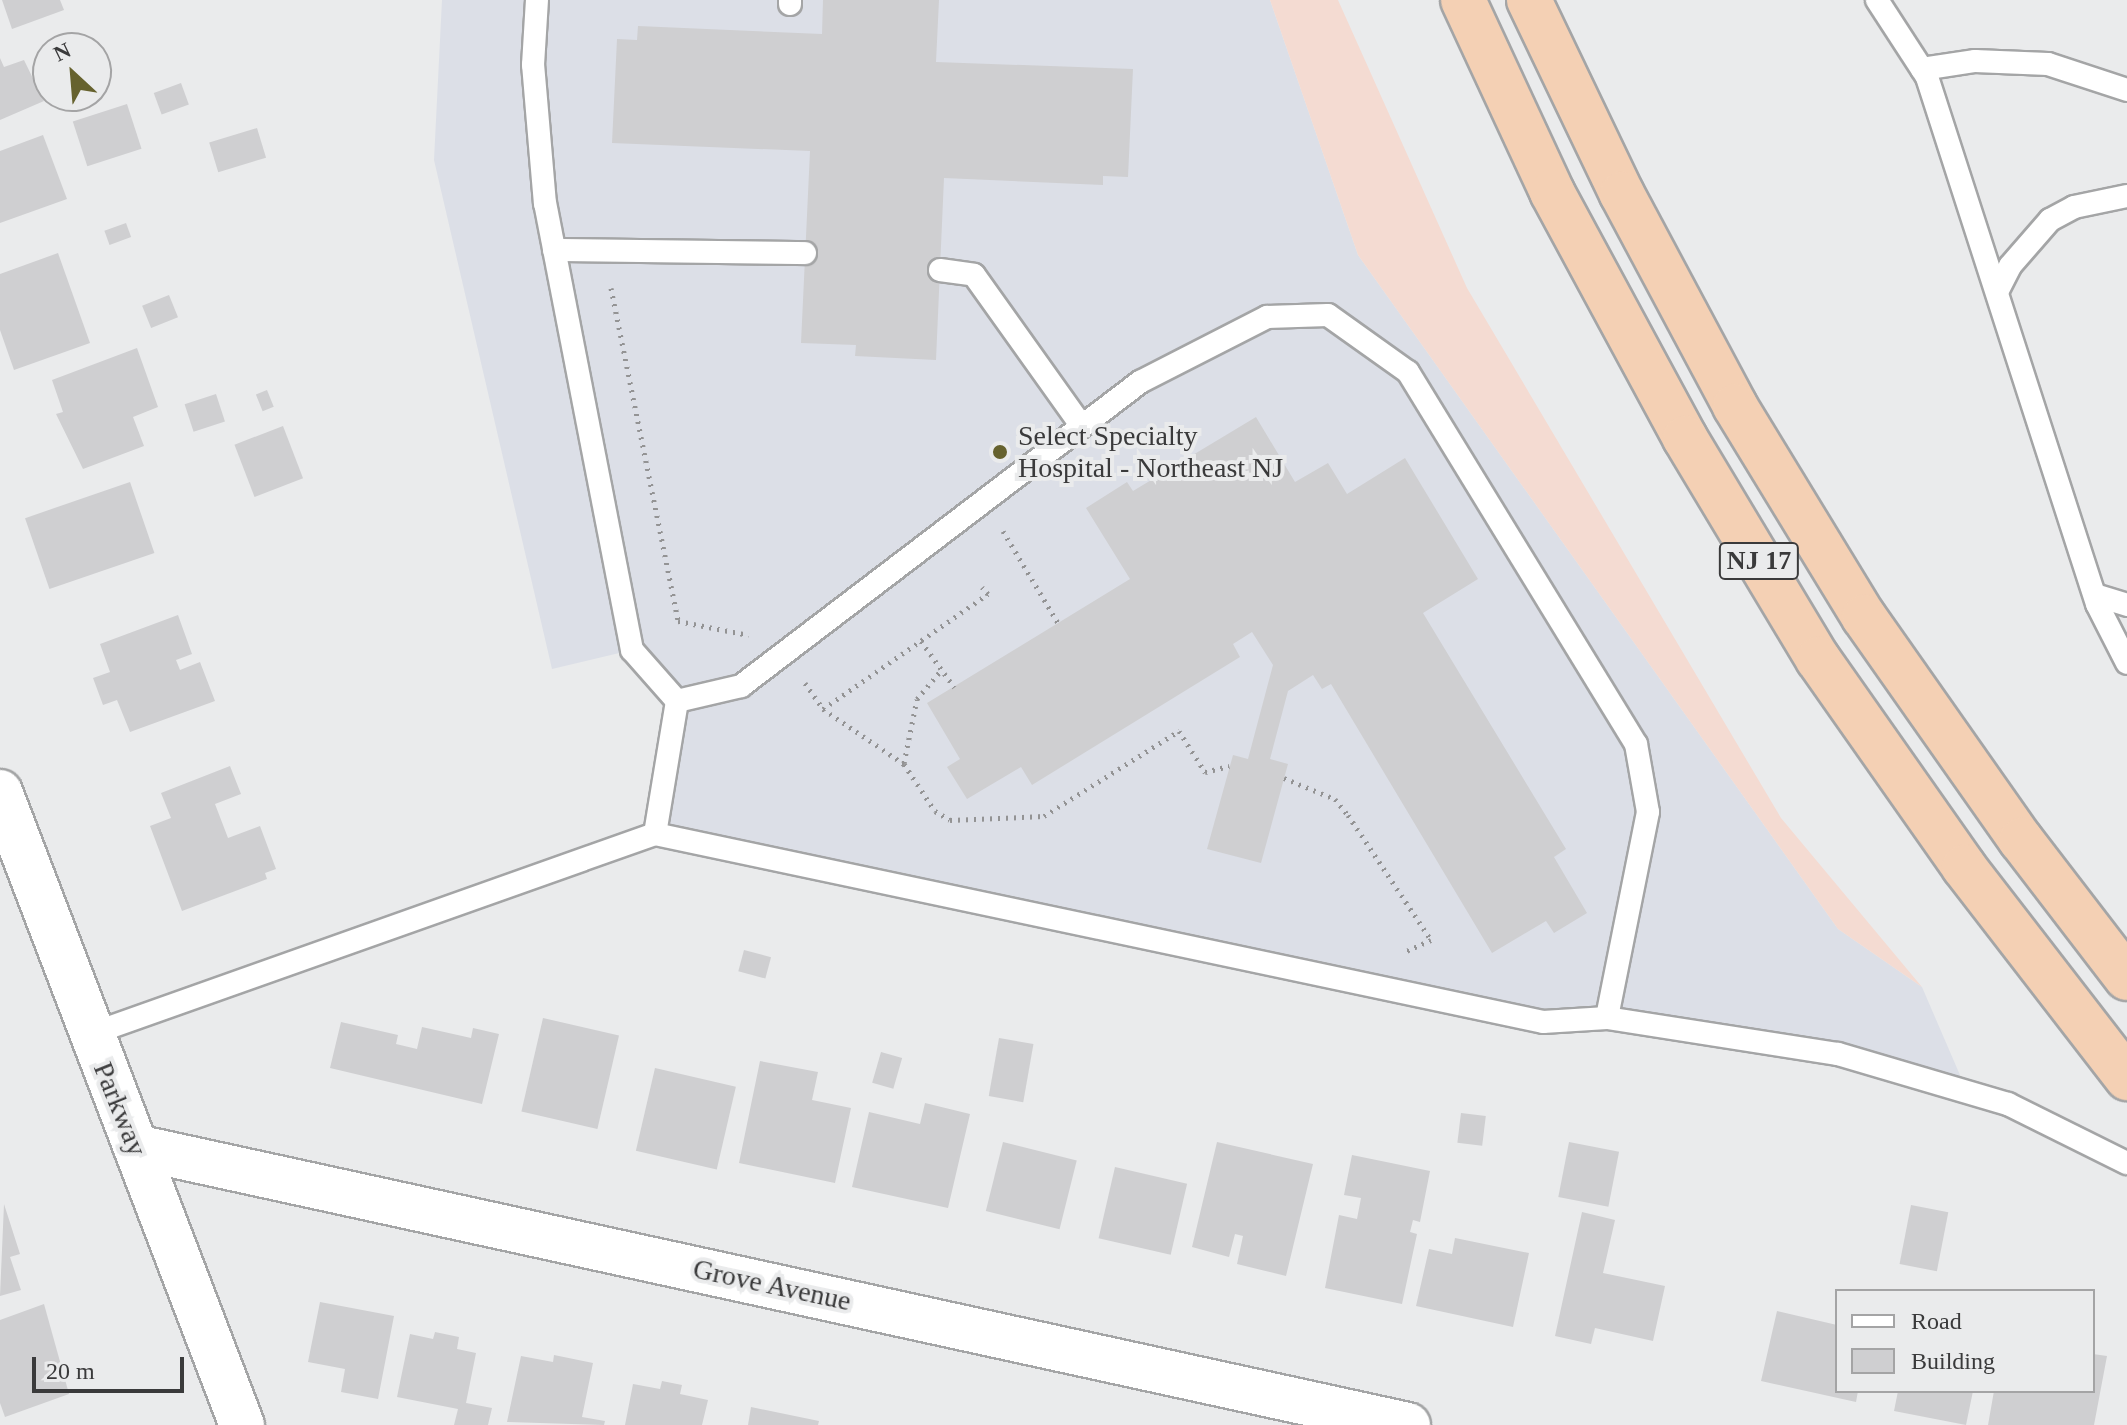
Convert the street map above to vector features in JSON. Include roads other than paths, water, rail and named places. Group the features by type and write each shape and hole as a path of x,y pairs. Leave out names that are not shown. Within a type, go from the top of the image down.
{"highway":[{"name":"NJ 17","path":"1463,0 1560,206 1685,438 1818,659 1964,867 2127,1078"},
{"name":"NJ 17","path":"1529,0 1622,194 1743,419 1864,617 2021,840 2127,978"}],"street":[{"name":"Parkway","path":"0,792 242,1425"},
{"name":"Grove Avenue","path":"136,1147 1408,1425"}],"lane":[{"path":"537,0 533,65 554,250 632,650 677,701"},
{"path":"1877,0 1922,69 1998,290 2095,595 2127,663"},
{"path":"1922,69 1975,61 2048,64 2127,90"},
{"path":"1998,290 2010,266 2050,220 2074,207 2127,196"},
{"path":"554,250 805,253"},
{"path":"940,270 974,275 1081,425"},
{"path":"677,701 741,686 1140,382 1267,317 1328,315 1408,372 1636,744 1648,812 1607,1018"},
{"path":"2095,595 2127,605"},
{"path":"655,834 677,701"},
{"path":"91,1034 655,834 1543,1022 1607,1018 1838,1054 2008,1104 2127,1163"}],"place":[{"name":"Select Specialty Hospital - Northeast NJ","path":"1000,452"}]}
